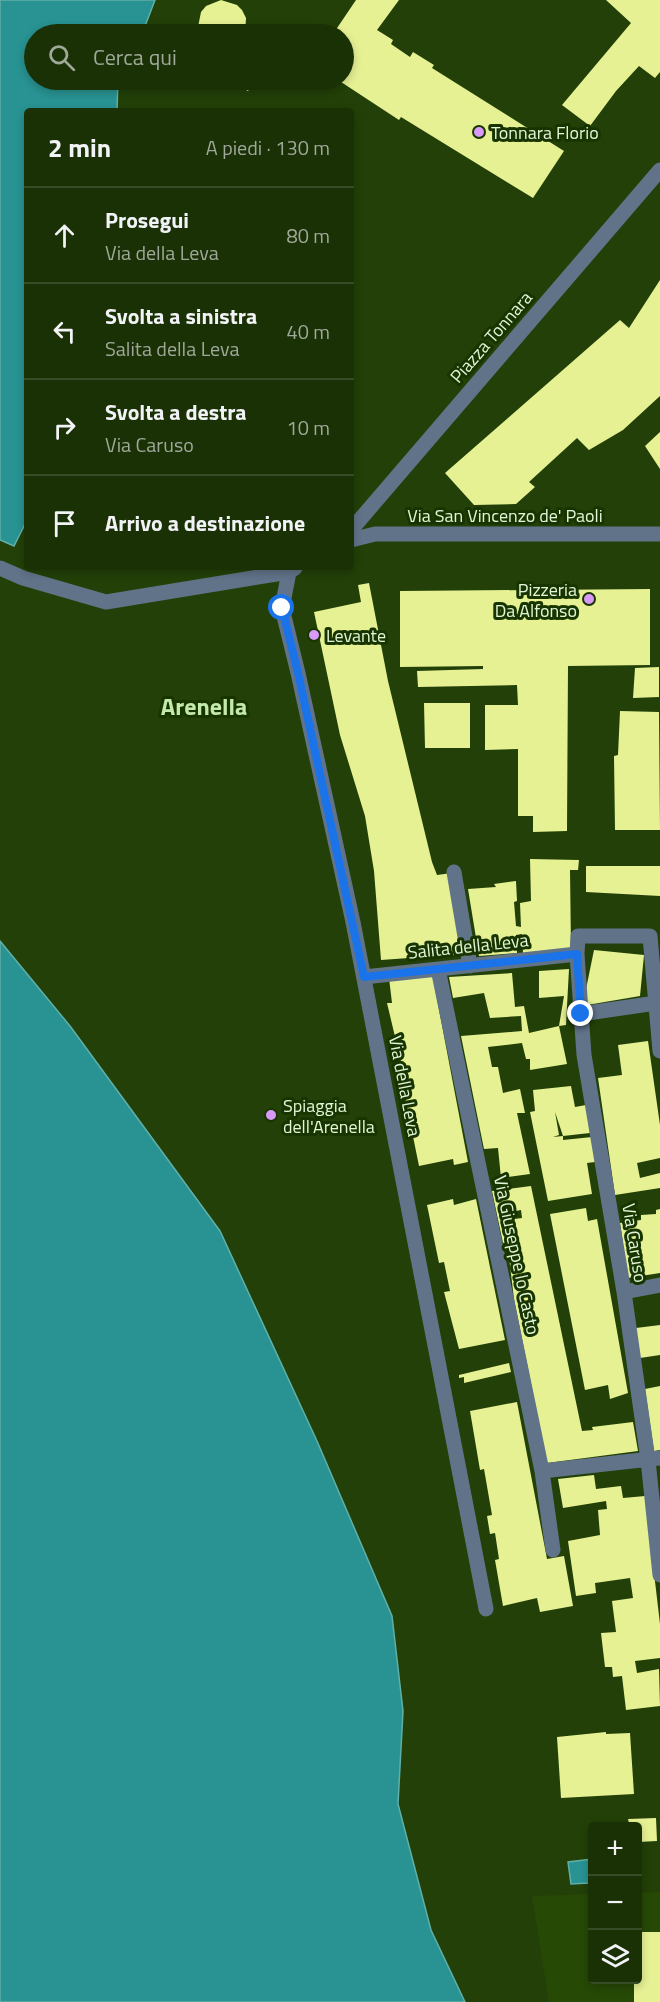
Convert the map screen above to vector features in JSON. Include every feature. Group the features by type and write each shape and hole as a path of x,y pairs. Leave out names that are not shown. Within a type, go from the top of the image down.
{"street":[{"name":"Piazza Tonnara","path":"354,527 660,170"},
{"name":"Via San Vincenzo de' Paoli","path":"354,539 375,534 660,534"},
{"path":"0,568 23,579 106,602 293,570"},
{"name":"Via della Leva","path":"293,570 282,608 306,707 364,977 486,1609"},
{"path":"454,872 470,966"},
{"path":"577,954 578,936 650,936 660,1051"},
{"name":"Salita della Leva","path":"364,977 577,954"},
{"name":"Via Caruso","path":"577,954 584,1055 654,1459 660,1575"},
{"name":"Via Giuseppe lo Casto","path":"438,969 542,1471 553,1550"},
{"path":"581,1014 658,1009"},
{"path":"624,1292 660,1285"},
{"path":"542,1471 654,1459"}],"shaded area":[{"path":"660,1892 660,2002 549,2002 532,1896 588,1894 588,1984 642,1984 642,1893"}],"water":[{"path":"0,0 155,0 146,24 24,24 24,90 118,90 117,108 24,108 24,526 14,546 0,540"},
{"path":"0,941 70,1026 220,1231 317,1441 392,1616 403,1711 398,1804 431,1930 465,2002 0,2002"},
{"path":"588,1860 588,1883 571,1884 568,1862"}],"building":[{"path":"221,0 237,5 246,18 246,24 199,24 201,12 206,6"},
{"name":"Tonnara Florio","path":"356,0 399,0 377,30 393,40 391,44 410,57 413,52 434,65 432,68 564,151 533,198 401,117 399,120 353,90 354,24 340,24"},
{"path":"606,0 660,0 660,72 655,78 639,66 616,91 590,126 562,105 631,23"},
{"path":"660,280 660,396 623,430 589,450 577,438 529,482 535,487 516,504 474,505 445,473 620,320 629,328"},
{"path":"660,432 660,469 645,446"},
{"path":"369,583 388,681 432,862 437,875 452,873 464,954 381,960 374,871 365,816 340,735 314,612 361,602 358,585"},
{"path":"650,589 650,665 568,666 567,831 533,832 533,816 518,816 518,749 485,750 485,705 518,705 517,685 418,687 417,671 483,669 483,666 400,667 400,591"},
{"path":"659,667 659,697 633,698 635,668"},
{"path":"424,703 470,703 470,748 425,748"},
{"path":"620,711 659,712 660,830 615,830 614,756 618,755"},
{"path":"530,859 579,860 578,870 570,870 571,949 523,953 522,934 516,935 517,953 479,956 468,889 496,887 494,884 516,881 517,901 514,902 516,926 521,927 520,903 531,901"},
{"path":"586,866 660,866 660,896 586,892"},
{"path":"594,950 644,955 640,996 587,1005 585,994"},
{"path":"569,969 566,1025 559,1026 564,996 539,998 539,971"},
{"path":"432,973 468,1162 454,1165 453,1159 419,1166 406,1102 402,1066 387,1003 392,1003 389,978"},
{"path":"512,973 515,1007 524,1006 529,1033 559,1026 567,1064 530,1070 530,1059 526,1059 522,1043 488,1047 492,1067 498,1067 503,1093 520,1089 525,1113 517,1113 530,1174 501,1178 498,1148 484,1149 461,1036 522,1031 521,1016 490,1018 484,993 453,998 449,977"},
{"path":"648,1041 660,1125 660,1158 637,1163 640,1178 660,1173 660,1188 615,1195 598,1078 622,1075 618,1045"},
{"path":"571,1086 575,1107 586,1105 590,1133 563,1136 563,1140 592,1137 595,1162 587,1163 592,1194 548,1201 530,1112 535,1111 533,1090","holes":["555,1112 563,1136 553,1137 559,1135"]},
{"path":"531,1186 582,1431 593,1430 592,1427 633,1422 638,1451 547,1463 514,1299 509,1257 521,1255 519,1240 503,1243 492,1191","holes":["521,1210 522,1218 506,1220 505,1213"]},
{"path":"453,1199 454,1205 476,1199 505,1340 459,1349 444,1292 450,1291 444,1262 439,1263 427,1205"},
{"path":"586,1208 588,1221 597,1219 628,1393 610,1399 608,1385 585,1390 550,1214"},
{"path":"660,1209 660,1273 628,1278 620,1223 641,1220 641,1215 656,1214 656,1210"},
{"path":"660,1325 660,1355 640,1358 636,1328"},
{"path":"509,1363 511,1372 464,1383 464,1377 459,1378 459,1375"},
{"path":"660,1386 660,1450 654,1451 645,1389"},
{"path":"517,1402 547,1559 564,1556 573,1606 540,1612 537,1598 503,1606 495,1560 499,1559 495,1533 490,1534 487,1516 492,1515 484,1469 480,1470 470,1411"},
{"path":"594,1475 596,1489 621,1486 623,1498 645,1496 660,1624 660,1658 635,1661 637,1673 659,1669 660,1706 626,1710 622,1676 613,1677 612,1667 605,1667 601,1633 616,1632 612,1601 633,1598 630,1578 595,1583 596,1593 576,1596 568,1541 600,1535 598,1510 607,1509 606,1501 563,1508 558,1479"},
{"path":"606,1732 606,1734 630,1733 634,1794 561,1798 557,1737"},
{"path":"656,1818 657,1841 642,1842 642,1822 629,1822 628,1819"},
{"path":"642,1932 660,1932 660,2002 634,2002 634,1984 642,1984"}],"place":[{"name":"Tonnara Florio","path":"479,132"},
{"name":"Pizzeria Da Alfonso","path":"589,599"},
{"name":"Levante","path":"314,635"},
{"name":"Spiaggia dell'Arenella","path":"271,1115"}],"district":[{"name":"Arenella","path":"204,706"}],"route":[{"path":"282,608 364,977 577,954 581,1014"}]}
